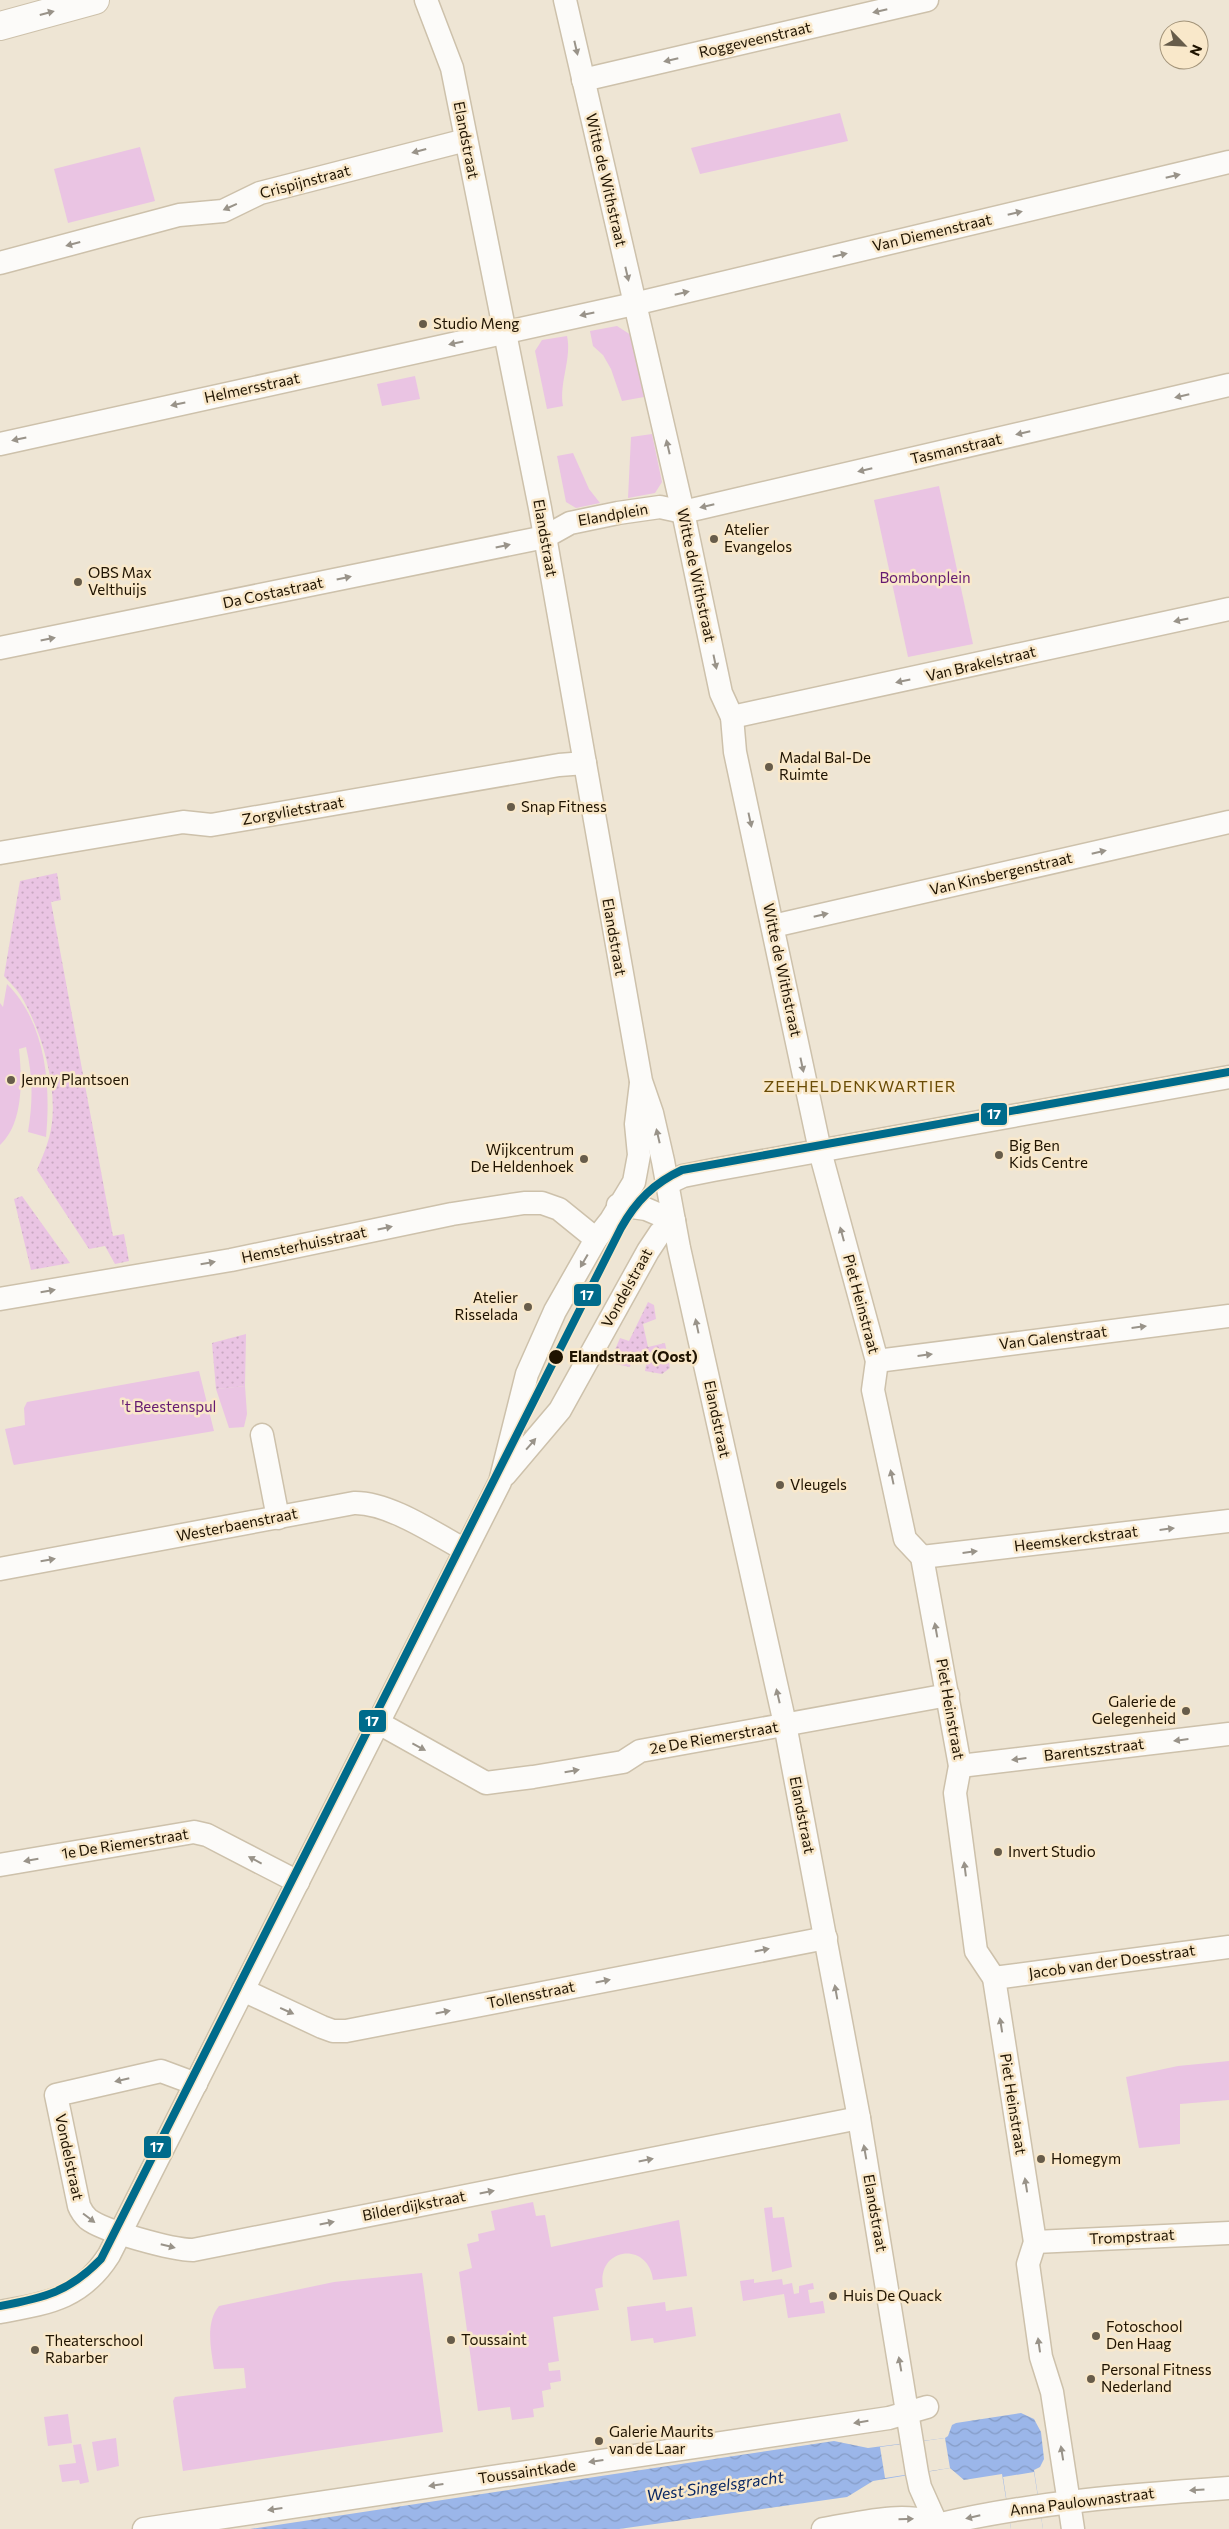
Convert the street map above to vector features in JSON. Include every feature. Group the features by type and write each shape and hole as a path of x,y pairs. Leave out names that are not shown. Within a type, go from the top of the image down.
{"main road":[{"path":"0,26 95,0"}],"street":[{"name":"Elandstraat","path":"426,0 452,68 545,537 641,1081 652,1113 668,1183 674,1221 785,1724 859,2118 918,2410 912,2442 917,2473 920,2487 940,2527"},
{"name":"Witte de Withstraat","path":"565,0 683,512 721,693 732,717 735,752 820,1150"},
{"name":"Roggeveenstraat","path":"583,80 927,0"},
{"name":"Crispijnstraat","path":"0,263 179,215 223,210 260,193 466,140"},
{"name":"Van Diemenstraat","path":"634,304 1229,162"},
{"path":"504,333 634,304"},
{"name":"Helmersstraat","path":"0,444 504,333"},
{"name":"Tasmanstraat","path":"683,512 1229,385"},
{"name":"Elandplein","path":"545,537 570,523 618,513 660,507 683,512"},
{"name":"Da Costastraat","path":"0,648 545,537"},
{"name":"Van Brakelstraat","path":"732,717 1229,609"},
{"name":"Zorgvlietstraat","path":"8,851 183,822 211,825 559,765 585,763"},
{"name":"Van Kinsbergenstraat","path":"773,926 1229,822"},
{"path":"668,1183 690,1174 1229,1077"},
{"name":"Elandstraat","path":"636,1175 638,1155 636,1116 641,1081"},
{"name":"Piet Heinstraat","path":"820,1150 877,1361 873,1390 905,1539 922,1558 948,1695 960,1766 955,1793 976,1951 994,1978 1034,2242 1028,2264 1041,2357 1052,2392 1073,2529"},
{"name":"Vondelstraat","path":"500,1482 527,1374 555,1310 596,1239 630,1190 636,1175"},
{"name":"Hemsterhuisstraat","path":"0,1299 231,1260 452,1214 524,1203 542,1203 559,1209 596,1239"},
{"path":"618,1205 646,1209 674,1221"},
{"name":"Vondelstraat","path":"196,2084 161,2071 56,2094 79,2206 89,2220 121,2232 196,2084 243,1990 298,1882 377,1722 500,1482 560,1410 648,1251 660,1232 674,1221"},
{"name":"Van Galenstraat","path":"877,1361 1229,1316"},
{"path":"262,1435 278,1518"},
{"name":"Westerbaenstraat","path":"0,1569 278,1518 354,1502 366,1502 383,1506 465,1550"},
{"name":"Heemskerckstraat","path":"922,1558 1229,1521"},
{"name":"2e De Riemerstraat","path":"377,1722 486,1782 533,1777 623,1762 640,1751 948,1695"},
{"name":"Barentszstraat","path":"960,1766 1229,1734"},
{"name":"1e De Riemerstraat","path":"0,1865 194,1832 208,1835 298,1882"},
{"name":"Tollensstraat","path":"243,1990 327,2029 346,2032 826,1938"},
{"name":"Jacob van der Doesstraat","path":"994,1978 1229,1947"},
{"name":"Bilderdijkstraat","path":"121,2232 183,2250 193,2250 859,2118"},
{"path":"0,2312 53,2301 81,2288 98,2272 121,2232"},
{"name":"Trompstraat","path":"1034,2242 1229,2232"},
{"name":"Toussaintkade","path":"144,2529 869,2421 918,2410"},
{"name":"Anna Paulownastraat","path":"940,2527 1008,2510 1102,2496 1229,2488"},
{"path":"823,2529 903,2518 928,2520 940,2527"}],"green space":[{"path":"840,113 848,141 700,174 691,148"},
{"path":"140,147 155,201 68,223 54,169"},
{"path":"617,326 631,335 644,397 622,401 611,369 603,355 593,346 590,331"},
{"path":"567,336 568,353 562,397 563,406 547,409 535,351 542,340"},
{"path":"415,376 420,399 382,406 377,384"},
{"path":"652,434 662,482 655,493 628,498 631,437"},
{"path":"573,453 589,489 600,503 576,508 566,502 557,456"},
{"name":"Bombonplein","path":"939,486 973,644 908,657 874,500"},
{"path":"57,873 61,900 51,902 113,1236 124,1234 129,1261 115,1264 105,1246 89,1249 37,1170 48,1142 52,1121 53,1103 48,1065 43,1046 29,1011 19,993 4,976 20,881"},
{"path":"7,984 20,1000 38,1036 43,1056 48,1097 46,1137 28,1132 31,1110 30,1068 26,1047 19,1049 21,1073 20,1100 14,1125 0,1145 0,1003 3,1007"},
{"path":"22,1196 70,1263 31,1270 14,1199"},
{"path":"648,1302 654,1305 656,1319 643,1324 648,1347 665,1343 670,1368 662,1374 645,1371 647,1359 632,1357 630,1367 615,1364 611,1359 620,1338 629,1341"},
{"path":"246,1334 245,1386 216,1389 212,1343"},
{"name":"'t Beestenspul","path":"199,1371 214,1431 14,1465 5,1429 25,1425 24,1408 27,1402"},
{"path":"245,1386 247,1414 244,1427 229,1428 216,1389"},
{"path":"1229,2061 1229,2100 1180,2104 1180,2144 1139,2148 1126,2077 1178,2066"},
{"path":"533,2202 536,2216 545,2215 551,2247 679,2220 687,2276 653,2280 649,2267 642,2259 633,2254 614,2257 607,2264 603,2274 603,2287 595,2289 599,2310 553,2317 559,2361 548,2363 549,2371 560,2370 561,2381 550,2383 551,2389 542,2391 544,2407 533,2409 534,2417 512,2420 510,2407 478,2411 459,2272 472,2268 467,2244 479,2241 478,2234 495,2230 491,2211"},
{"path":"772,2207 773,2218 784,2217 792,2267 772,2272 764,2208"},
{"path":"422,2273 443,2432 183,2471 173,2401 175,2397 246,2388 244,2368 214,2369 210,2328 219,2306 334,2282"},
{"path":"754,2279 754,2283 782,2279 783,2285 792,2283 794,2294 799,2293 799,2286 813,2283 814,2289 808,2290 810,2303 823,2301 825,2313 788,2318 784,2294 743,2301 740,2281"},
{"path":"665,2302 666,2311 692,2307 696,2336 654,2343 653,2338 631,2341 627,2307"},
{"path":"68,2414 72,2443 48,2446 44,2417"},
{"path":"116,2438 119,2466 97,2471 92,2442"},
{"path":"81,2444 89,2482 80,2484 79,2480 62,2482 59,2465 76,2463 73,2445"}],"water":[{"name":"West Singelsgracht","path":"1021,2413 1034,2419 1041,2432 1044,2459 1040,2467 1034,2470 1043,2529 1011,2529 1002,2474 964,2480 950,2468 873,2481 847,2497 619,2529 250,2529 834,2441 868,2448 945,2438 948,2436 952,2425 956,2423"}],"pier":[{"path":"945,2438 950,2468 885,2478 880,2447"},
{"path":"1034,2472 1043,2529 1011,2529 1003,2477"}],"transit line":[{"name":"17","path":"0,2306 30,2300 55,2292 78,2279 101,2259 621,1228 640,1201 654,1187 682,1170 1229,1072"}],"place":[{"name":"Studio Meng","path":"423,324"},
{"name":"Atelier Evangelos","path":"714,539"},
{"name":"OBS Max Velthuijs","path":"78,582"},
{"name":"Madal Bal-De Ruimte","path":"769,767"},
{"name":"Snap Fitness","path":"511,807"},
{"name":"Jenny Plantsoen","path":"11,1080"},
{"name":"Big Ben Kids Centre","path":"999,1155"},
{"name":"Wijkcentrum De Heldenhoek","path":"584,1159"},
{"name":"Atelier Risselada","path":"528,1307"},
{"name":"Elandstraat (Oost)","path":"556,1357"},
{"name":"Vleugels","path":"780,1485"},
{"name":"Galerie de Gelegenheid","path":"1186,1711"},
{"name":"Invert Studio","path":"998,1852"},
{"name":"Homegym","path":"1041,2159"},
{"name":"Huis De Quack","path":"833,2296"},
{"name":"Fotoschool Den Haag","path":"1096,2336"},
{"name":"Toussaint","path":"451,2340"},
{"name":"Theaterschool Rabarber","path":"35,2350"},
{"name":"Personal Fitness Nederland","path":"1091,2379"},
{"name":"Galerie Maurits van de Laar","path":"599,2441"}],"district":[{"name":"ZEEHELDENKWARTIER","path":"860,1086"}]}
